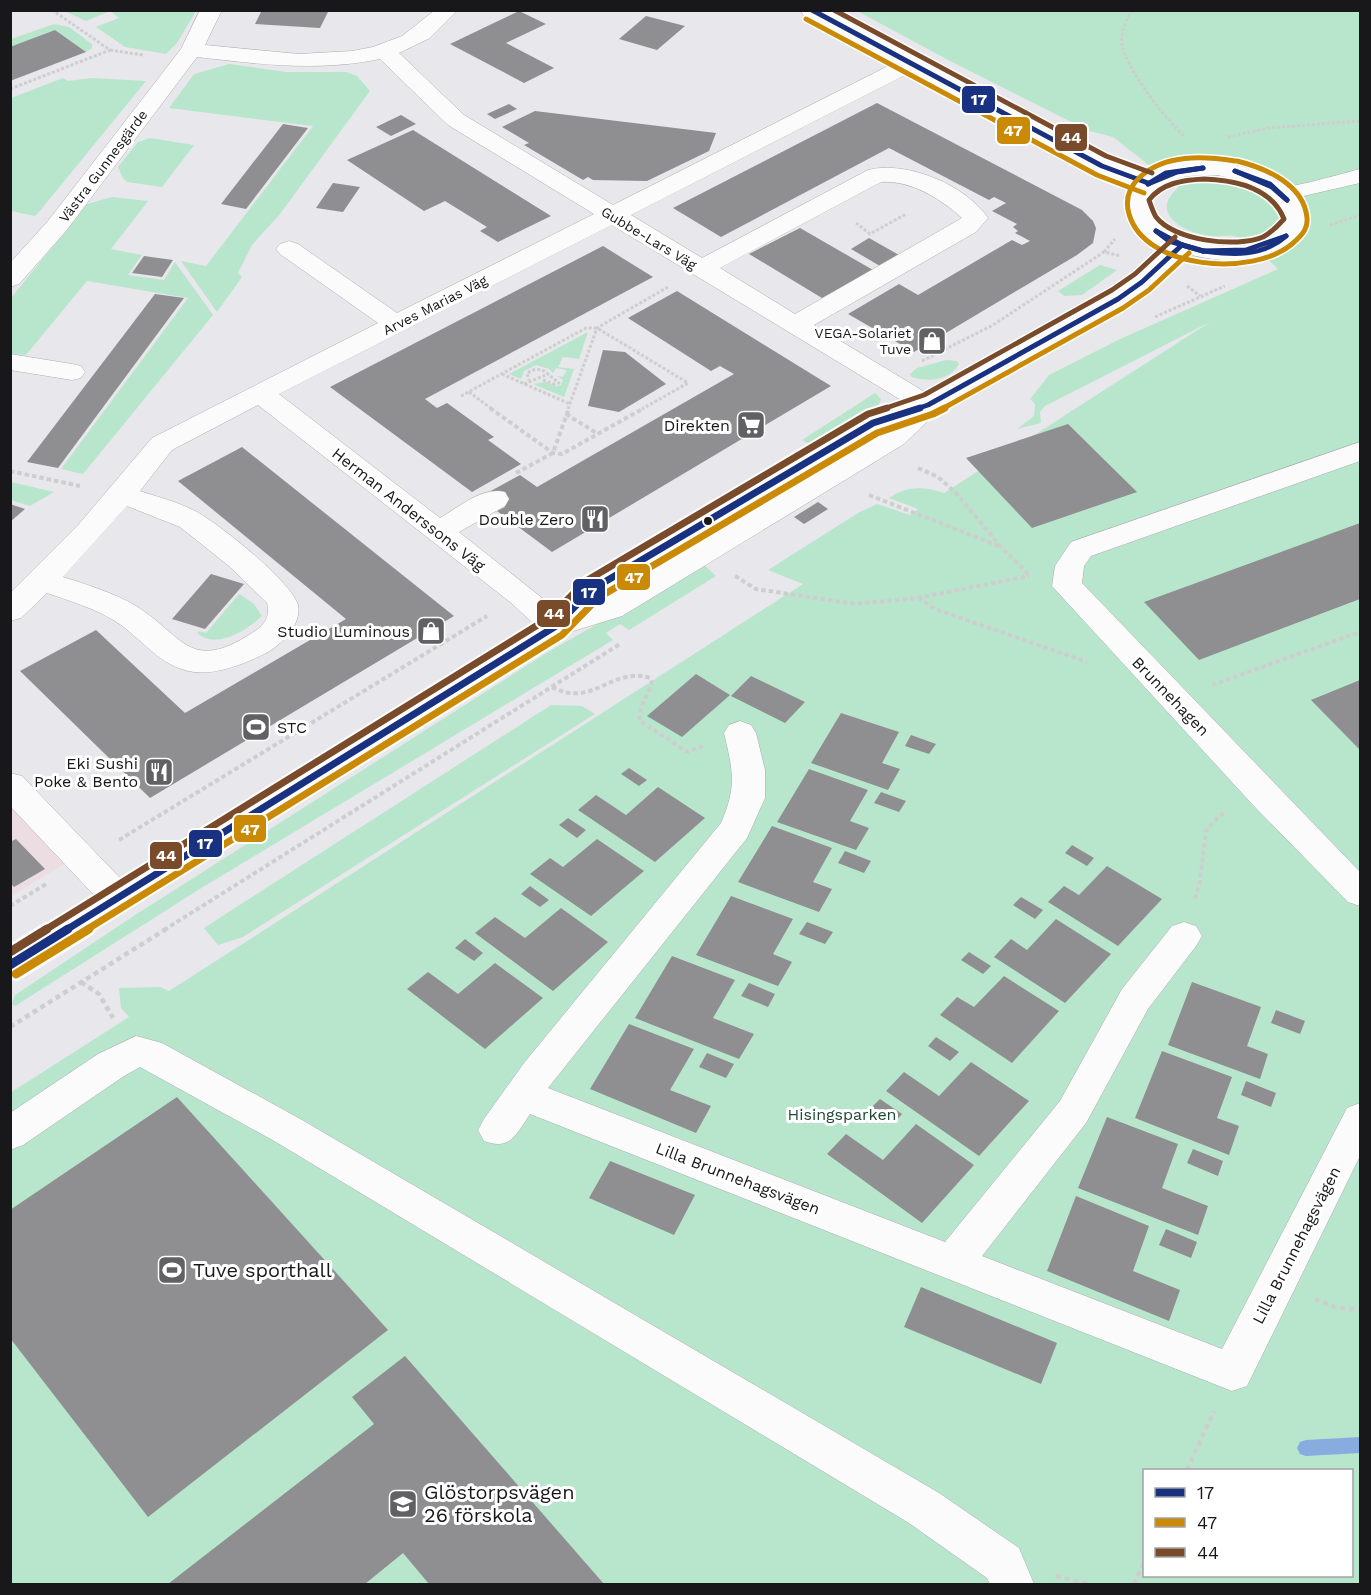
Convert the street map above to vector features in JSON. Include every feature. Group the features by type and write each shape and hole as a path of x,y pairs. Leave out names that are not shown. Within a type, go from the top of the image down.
{"street":[{"name":"Västra Gunnesgärde","path":"10,279 57,226 191,50 210,10"},
{"path":"191,50 290,60 321,61 353,58 406,43 421,34 448,10"},
{"path":"811,10 1102,166 1148,183"},
{"name":"Gubbe-Lars Väg","path":"384,51 456,120 556,172 610,214 928,405"},
{"name":"Arves Marias Väg","path":"10,611 44,581 122,495 162,444 610,214 910,64"},
{"path":"713,140 739,149"},
{"path":"1217,168 1250,175 1283,194 1293,206 1296,215 1295,225 1282,240 1257,251 1224,254 1182,246 1160,235 1141,218 1137,199 1148,183 1170,172 1185,169 1217,168"},
{"path":"700,268 876,175 892,174 909,177 969,208 976,218 967,227 794,325"},
{"path":"1283,194 1360,176"},
{"path":"10,965 556,626 611,609 894,438 928,405 1118,299 1142,282 1182,246"},
{"path":"289,249 396,324"},
{"path":"10,362 72,372"},
{"name":"Herman Anderssons Väg","path":"260,393 521,595 556,626"},
{"path":"1067,570 1072,558 1080,549 1360,451"},
{"path":"44,581 111,607 134,619 179,656 195,661 220,660 264,641 275,631 284,615 282,600 257,576 190,520 122,495"},
{"path":"438,532 495,499"},
{"name":"Brunnehagen","path":"1067,570 1068,586 1360,894"},
{"path":"497,1130 735,829 748,798 749,770 740,733"},
{"path":"10,785 117,897"},
{"path":"953,1262 1073,1112 1136,999 1184,936"},
{"path":"10,1134 111,1065 136,1051 149,1054 206,1083 290,1131 924,1508 1004,1563 1012,1584"},
{"name":"Lilla Brunnehagsvägen","path":"523,1095 1232,1371 1360,1119"}],"path":[{"path":"10,89 110,50 52,10"},
{"path":"1132,10 1124,27 1122,49 1169,122 1188,140"},
{"path":"1226,137 1268,128 1360,121"},
{"path":"461,396 586,328 597,328 700,268"},
{"path":"518,472 553,453 597,328"},
{"path":"469,392 553,453 562,454 688,383 597,328"},
{"path":"524,384 529,380 542,379 554,384 559,383 544,370 536,368 527,373 529,380"},
{"path":"501,374 570,404"},
{"path":"542,379 548,374"},
{"path":"567,414 598,434"},
{"path":"918,468 938,477 955,492 1002,548 1029,575"},
{"path":"10,471 122,495"},
{"path":"870,496 1002,548"},
{"path":"734,576 756,589 855,604 917,598 1029,575 1067,570"},
{"path":"917,598 935,609 1098,666"},
{"path":"1174,699 1360,632"},
{"path":"551,687 565,694 576,696 626,677 644,675 650,678 652,683 641,708 639,720 687,752 740,733"},
{"path":"1184,936 1200,881 1206,831 1219,816 1236,808"},
{"path":"81,982 99,994 136,1051"},
{"path":"1187,1469 1232,1371"},
{"path":"1134,1584 1143,1564"}],"shaded area":[{"path":"11,804 68,862 11,896"}],"green space":[{"path":"64,11 110,11 86,21"},
{"path":"110,11 196,11 177,43 166,54 125,47 96,27 119,18"},
{"name":"Hisingsparken","path":"857,11 1360,11 1360,1584 11,1584 10,1093 129,1017 121,1008 119,988 160,987 169,991 803,584 768,570 858,513 877,504 910,515 918,509 889,498 902,491 915,488 944,493 1210,322 1045,406 1040,412 1041,423 1017,429 1034,416 1035,404 1030,399 1049,375 1120,339 1278,269 1241,238 1200,234 1173,221 1168,214 1167,206 1170,197 1178,188 1113,137 1089,131"},
{"path":"54,24 69,27 93,45 91,49 86,52 55,30 11,47 11,39"},
{"path":"229,64 286,72 346,72 357,76 370,91 280,214 252,245 238,273 242,277 217,312 181,261 206,266 313,126 169,108 194,74"},
{"path":"63,78 68,81 92,78 146,81 35,216 11,211 11,98"},
{"path":"150,138 194,145 162,187 127,182 118,167 138,142"},
{"path":"112,197 148,201 111,249 142,255 128,275 164,280 175,262 213,315 83,474 61,469 188,298 87,281 26,355 11,354 11,298 87,204"},
{"path":"1100,265 1117,270 1082,295 1064,296 1058,291"},
{"path":"588,332 579,359 563,357 558,367 574,369 564,397 533,384 545,382 556,386 561,385 563,380 557,376 563,377 567,370 556,368 553,373 549,369 536,365 524,371 521,379 509,374"},
{"path":"946,360 957,361 959,364 955,370 944,377 931,380 911,377 910,374 917,368"},
{"path":"875,393 881,399 876,412 816,448 802,440"},
{"path":"11,482 54,492 30,506 11,500"},
{"path":"703,564 716,576 629,630 620,624 606,633 613,640 203,887 15,1006 12,1004 15,995 129,919 548,652"},
{"path":"239,594 254,604 262,616 240,632 222,639 205,638 197,633 199,631 206,633"},
{"path":"551,705 582,706 595,714 243,937 218,945 204,928"}],"building":[{"path":"262,10 329,10 320,28 255,24"},
{"path":"519,11 546,24 506,43 554,68 524,83 450,44"},
{"path":"646,16 685,26 657,50 619,39"},
{"path":"55,30 86,52 10,81 10,47"},
{"path":"877,103 1082,210 1093,221 1096,228 1093,243 1077,255 914,352 848,314 899,284 918,295 1012,240 1022,245 1030,241 1015,233 1018,231 1013,227 1017,224 992,211 1006,203 994,197 989,200 889,148 721,237 673,208"},
{"path":"509,104 517,109 495,119 487,114"},
{"path":"535,111 716,133 709,151 647,181 593,180 588,177 583,180 524,145 529,143 502,127"},
{"path":"401,115 416,124 391,136 376,127"},
{"path":"283,124 308,128 246,209 221,204"},
{"path":"413,130 551,216 498,242 480,231 487,227 445,201 424,211 347,160"},
{"path":"333,183 360,187 343,212 316,208"},
{"path":"800,228 873,270 822,298 749,254"},
{"path":"869,238 899,255 880,266 851,249"},
{"path":"603,246 653,277 425,399 437,408 447,403 494,437 488,440 521,464 472,492 330,387"},
{"path":"144,256 173,260 162,277 132,273"},
{"path":"677,291 831,386 552,552 497,511 505,507 487,493 520,475 537,487 734,374 720,366 711,371 628,318"},
{"path":"155,294 184,298 58,468 27,462"},
{"path":"603,350 625,352 666,384 619,412 588,406"},
{"path":"1068,424 1137,492 1032,528 966,458"},
{"path":"242,447 454,616 150,798 20,671 96,630 185,713 346,619 178,481"},
{"path":"818,502 828,509 804,524 794,517"},
{"path":"10,504 25,509 10,522"},
{"path":"1360,523 1360,599 1199,660 1144,602"},
{"path":"211,574 244,584 205,629 172,619"},
{"path":"696,674 730,695 682,737 647,716"},
{"path":"751,676 805,702 785,723 731,696"},
{"path":"1360,680 1360,750 1311,700"},
{"path":"841,713 899,732 882,763 900,769 888,790 811,763"},
{"path":"911,735 936,744 929,754 905,746"},
{"path":"629,768 647,780 639,786 621,774"},
{"path":"809,769 868,790 850,821 869,828 856,850 777,822"},
{"path":"658,787 705,818 655,862 578,810 596,795 626,815"},
{"path":"881,792 906,801 899,812 874,803"},
{"path":"568,818 586,830 577,838 559,825"},
{"path":"772,826 832,848 813,882 832,889 819,912 738,882"},
{"path":"16,839 45,869 14,887 10,883 10,842"},
{"path":"597,839 644,871 591,916 530,874 550,858 563,867"},
{"path":"1072,845 1094,858 1087,866 1065,853"},
{"path":"845,851 871,861 864,873 838,863"},
{"path":"1107,866 1162,899 1118,946 1048,902 1064,886 1079,895"},
{"path":"530,886 549,900 540,907 521,894"},
{"path":"731,896 793,919 773,954 792,962 778,986 696,955"},
{"path":"1021,897 1043,910 1035,919 1013,905"},
{"path":"561,908 608,942 553,991 475,933 495,917 525,938"},
{"path":"1056,919 1111,954 1065,1003 994,957 1011,939 1027,950"},
{"path":"807,922 833,932 825,944 799,934"},
{"path":"465,939 483,953 474,961 455,948"},
{"path":"969,952 991,966 983,974 961,960"},
{"path":"672,956 735,980 713,1018 754,1034 739,1059 635,1018"},
{"path":"495,963 543,998 485,1049 407,989 428,972 458,994"},
{"path":"1004,976 1059,1011 1012,1063 940,1015 957,997 974,1007"},
{"path":"1192,982 1261,1007 1247,1046 1268,1054 1260,1079 1168,1045"},
{"path":"749,983 775,994 768,1007 741,996"},
{"path":"1276,1010 1305,1021 1300,1034 1271,1023"},
{"path":"629,1024 694,1049 670,1090 711,1106 696,1133 590,1089"},
{"path":"936,1037 959,1052 950,1061 928,1046"},
{"path":"1162,1051 1232,1077 1217,1118 1239,1126 1229,1155 1135,1118"},
{"path":"707,1053 734,1064 726,1078 699,1067"},
{"path":"971,1062 1029,1101 979,1156 886,1091 904,1072 939,1096"},
{"path":"1246,1081 1276,1093 1271,1107 1241,1095"},
{"name":"Tuve sporthall","path":"177,1097 388,1330 148,1517 10,1338 10,1210"},
{"path":"880,1099 902,1114 894,1123 871,1108"},
{"path":"1107,1117 1178,1144 1162,1188 1208,1206 1198,1235 1078,1188"},
{"path":"916,1124 974,1165 922,1223 827,1154 846,1134 883,1160"},
{"path":"1193,1149 1223,1161 1218,1176 1187,1163"},
{"path":"610,1161 695,1195 674,1235 589,1198"},
{"path":"1076,1196 1149,1226 1133,1271 1180,1290 1169,1321 1047,1271"},
{"path":"1166,1229 1197,1242 1191,1258 1159,1245"},
{"path":"921,1287 1057,1343 1041,1384 904,1327"},
{"name":"Glöstorpsvägen 26 förskola","path":"405,1356 604,1584 429,1584 403,1553 365,1584 168,1584 374,1424 352,1397"}],"waterway":[{"path":"1306,1448 1360,1445"}],"transit line":[{"name":"17","path":"812,10 1102,166 1148,183"},
{"name":"44","path":"834,10 1106,156 1152,173"},
{"name":"47","path":"806,19 1097,175 1144,193"},
{"name":"47","path":"1235,161 1208,158 1181,159 1163,163 1146,171 1134,182 1128,194 1127,207 1131,219 1150,242 1166,251 1199,261 1217,264 1253,262 1285,249 1299,238 1306,227 1303,204 1296,193 1277,176 1237,161"},
{"name":"17","path":"1148,184 1166,173 1203,168"},
{"name":"17","path":"1148,184 1177,172 1203,168"},
{"name":"17","path":"1235,171 1270,184 1287,200"},
{"name":"17","path":"1235,171 1272,187 1287,200"},
{"name":"44","path":"1204,179 1244,185 1254,189 1272,199 1279,207 1284,219 1274,230 1260,238 1243,242 1206,240 1172,229 1158,219 1149,200 1153,194 1166,186 1204,179"},
{"name":"17","path":"1156,231 1182,245 1203,251"},
{"name":"17","path":"1156,231 1169,241 1203,251"},
{"name":"17","path":"1203,251 1246,250 1286,236"},
{"name":"17","path":"1203,251 1247,253 1268,248 1286,236"},
{"name":"44","path":"10,952 549,618 586,581 868,414 924,395 1112,290 1135,274 1175,237"},
{"name":"17","path":"10,965 556,626 591,590 873,423 928,405 1118,299 1142,282 1182,245"},
{"name":"47","path":"16,974 562,635 598,598 877,433 933,414 1123,308 1149,290 1189,253"}],"place":[{"name":"VEGA-Solariet Tuve","path":"932,341"},
{"name":"Direkten","path":"751,425"},
{"name":"Double Zero","path":"595,519"},
{"name":"Studio Luminous","path":"431,631"},
{"name":"STC","path":"256,727"},
{"name":"Eki Sushi Poke & Bento","path":"159,772"},
{"name":"Tuve sporthall","path":"172,1270"},
{"name":"Glöstorpsvägen 26 förskola","path":"403,1504"}]}
